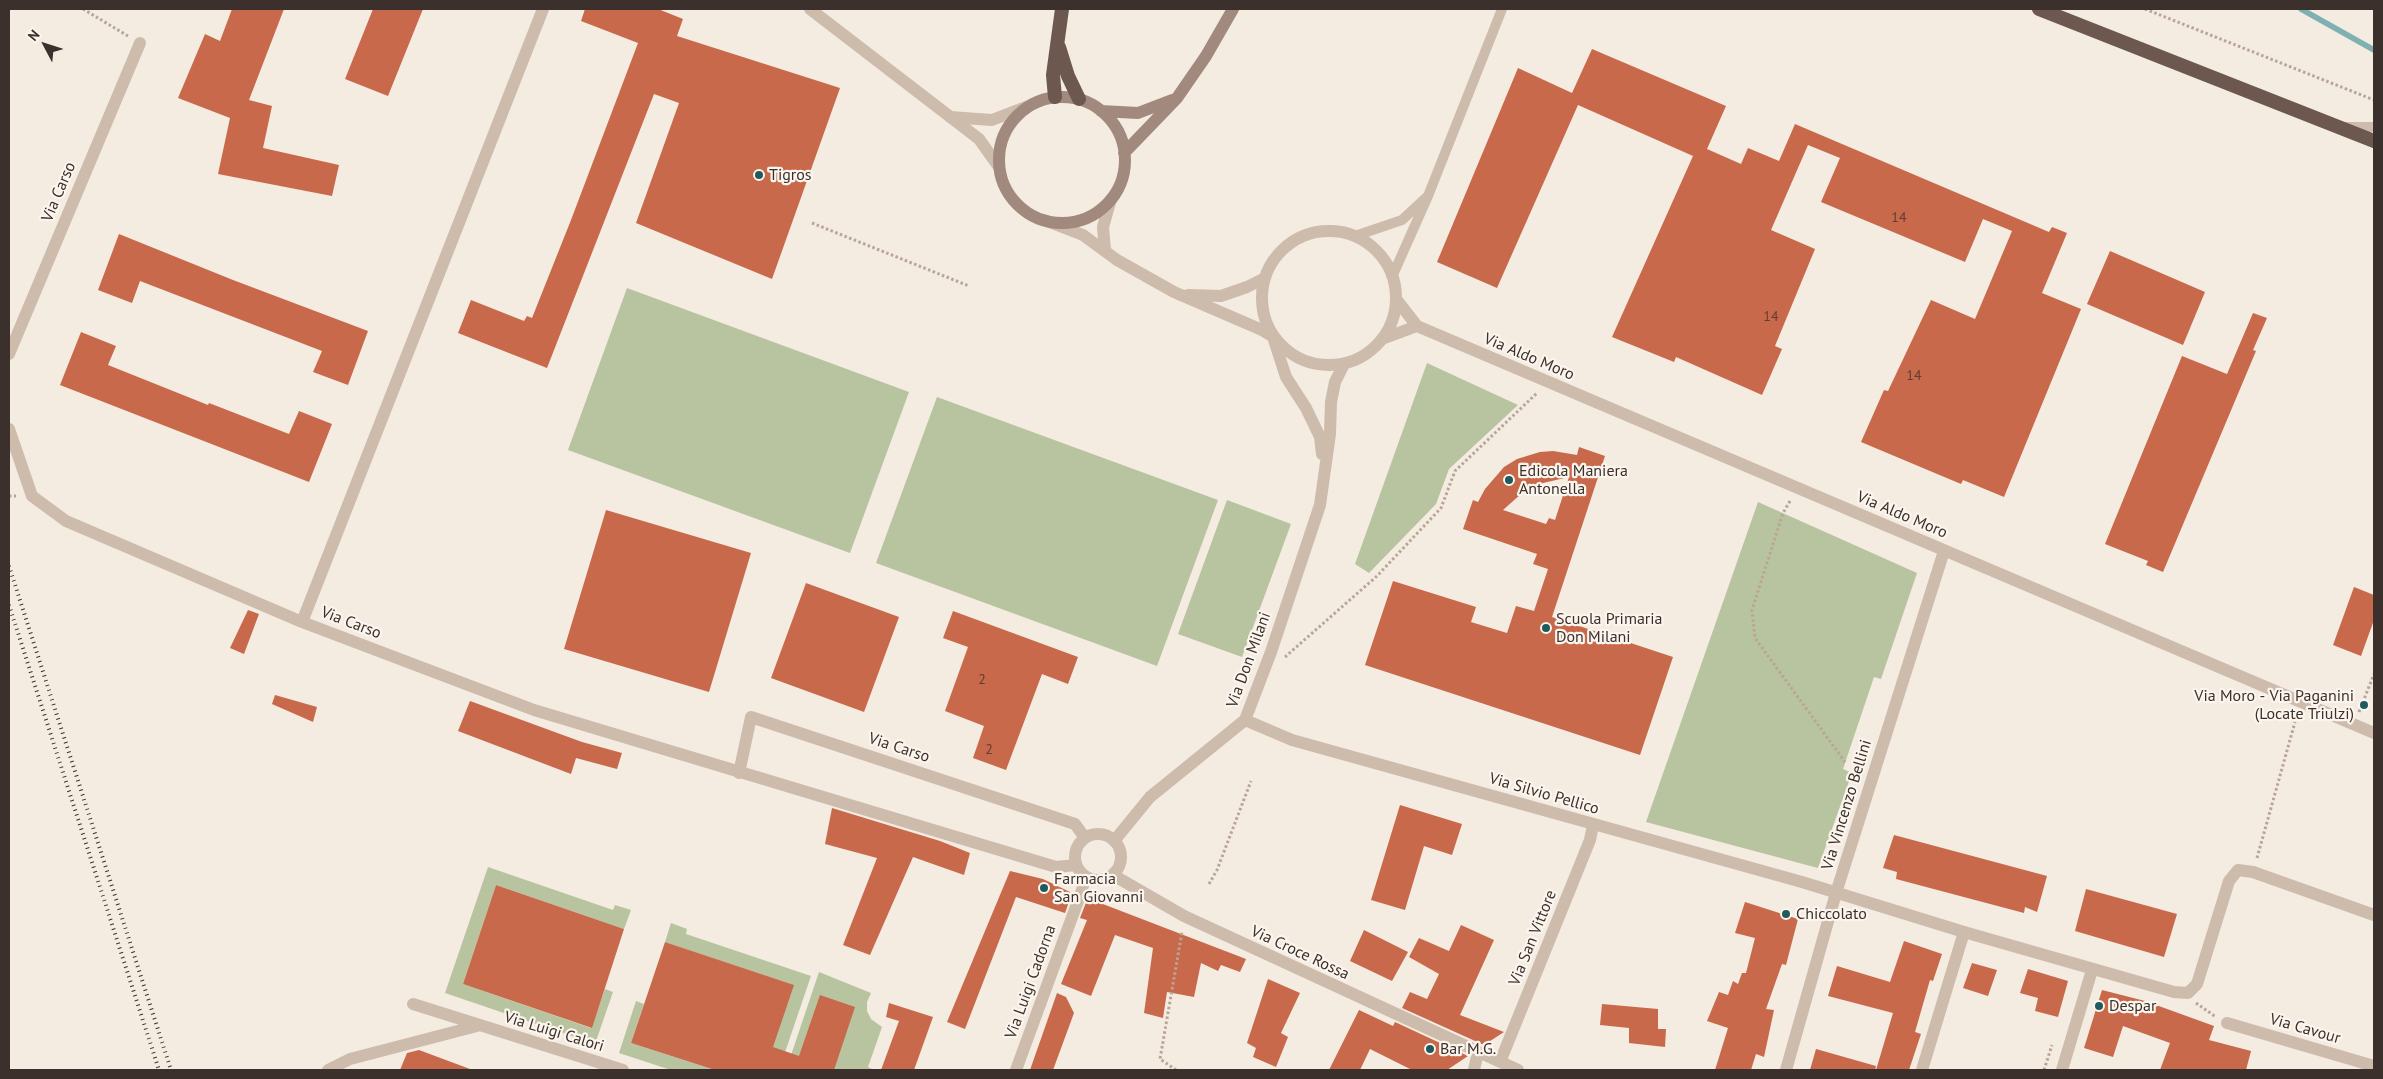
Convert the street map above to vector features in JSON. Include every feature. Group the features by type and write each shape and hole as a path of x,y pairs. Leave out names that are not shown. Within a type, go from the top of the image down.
{"highway":[{"path":"1055,97 1053,75 1062,9"},
{"path":"2039,9 2374,141"},
{"path":"1057,38 1068,76 1079,99"}],"main road":[{"path":"1124,153 1176,98 1206,56 1232,9"},
{"path":"1055,97 1079,99 1101,111 1117,130 1124,153 1122,177 1111,199 1092,215 1080,220 1056,223 1032,216 1013,201 1002,179 999,155 1006,131 1017,116 1031,105 1055,97"},
{"path":"1101,111 1138,113 1176,98"}],"street":[{"path":"533,9 538,22"},
{"path":"302,622 543,9"},
{"path":"810,9 979,139 999,167"},
{"name":"Via Carso","path":"9,354 140,43"},
{"path":"950,117 992,120 1031,105"},
{"path":"1105,250 1103,228 1111,199"},
{"path":"1044,220 1083,235 1134,271 1174,292 1262,330 1274,337 1288,352 1305,362 1325,366 1344,364 1363,356 1382,339 1417,326"},
{"path":"1274,337 1262,309 1262,288 1265,278 1278,254 1300,238 1328,231 1355,236 1378,253 1392,277 1396,299 1393,316 1382,339"},
{"path":"1174,292 1196,296 1221,296 1248,287 1265,278"},
{"name":"Via Aldo Moro","path":"1396,299 1417,326 2374,733"},
{"name":"Via Don Milani","path":"1274,337 1286,377 1306,408 1320,437 1323,469"},
{"name":"Via Don Milani","path":"1114,841 1150,797 1245,720 1271,652 1320,505 1323,469 1330,434 1332,396 1335,382 1344,364"},
{"name":"Via Carso","path":"9,429 32,496 66,521 302,622 534,710 739,774 1056,868 1076,864"},
{"name":"Via Vincenzo Bellini","path":"1786,1070 1836,893 1944,551"},
{"name":"Via Carso","path":"739,774 751,717 1075,824 1085,838"},
{"name":"Via Silvio Pellico","path":"1245,720 1292,740 1836,893 2092,970"},
{"name":"Via San Vittore","path":"1500,1062 1590,840 1593,825"},
{"path":"1100,834 1114,841 1121,854 1121,862 1113,876 1099,881 1085,876 1076,864 1076,850 1085,838 1100,834"},
{"path":"2062,1070 2092,970 2174,992 2188,993 2197,984 2229,881 2238,870 2253,872 2374,915"},
{"name":"Via Luigi Cadorna","path":"1016,1070 1082,890 1085,876"},
{"name":"Via Croce Rossa","path":"1113,876 1184,916 1518,1070"},
{"path":"1922,1070 1964,932"},
{"name":"Via Luigi Calori","path":"413,1004 477,1026 622,1070"},
{"name":"Via Cavour","path":"2227,1023 2374,1066"},
{"path":"328,1070 350,1059 477,1026"},
{"path":"1474,1070 1478,1052"},
{"path":"349,1070 366,1055"}],"lane":[{"path":"1392,277 1428,196 1502,9"},
{"path":"2337,127 2374,127"},
{"path":"1355,236 1402,220 1428,196"}],"path":[{"path":"83,9 140,43"},
{"path":"2145,9 2374,100"},
{"path":"812,223 970,286"},
{"path":"1271,652 1286,657 1377,576 1441,508 1455,471 1533,399 1545,382"},
{"path":"1797,489 1783,513 1752,610 1756,638 1845,762"},
{"path":"2354,724 2374,674"},
{"path":"2253,872 2295,722"},
{"path":"1209,884 1217,870 1252,781"},
{"path":"1176,1070 1160,1059 1178,963 1184,916"},
{"path":"2188,993 2199,1006 2227,1023"}],"green space":[{"path":"627,288 909,392 850,553 568,450"},
{"path":"1427,363 1518,405 1449,469 1436,504 1369,573 1355,564"},
{"path":"937,397 1218,500 1157,666 876,563"},
{"path":"1227,500 1291,524 1242,657 1178,634"},
{"path":"1758,502 1917,573 1881,679 1874,677 1843,769 1852,773 1818,868 1646,822"},
{"path":"488,867 613,910 615,905 631,910 624,929 496,885 463,984 591,1028 605,989 613,992 595,1044 445,993"},
{"path":"671,923 687,929 686,934 811,976 779,1070 765,1070 793,985 665,942"},
{"path":"819,972 871,993 867,1002 867,1011 871,1019 882,1027 868,1067 874,1070 786,1070"},
{"path":"636,1001 644,1004 631,1043 715,1070 671,1070 619,1053"}],"building":[{"path":"232,9 284,9 249,100 272,106 263,148 339,165 332,196 218,174 230,118 178,98 205,34 220,41"},
{"path":"373,9 423,9 388,96 345,79"},
{"path":"585,9 658,9 683,19 677,36 840,88 772,279 636,223 679,103 654,94 547,368 458,333 471,300 524,321 527,316 532,318 571,220 638,43 581,21"},
{"path":"1592,49 1726,106 1707,149 1741,164 1748,148 1779,161 1795,124 2049,232 2052,227 2067,233 2042,293 2081,309 2004,497 1963,480 1961,484 1861,442 1884,390 1888,391 1931,300 1975,319 2012,231 1983,219 1965,262 1821,202 1840,158 1808,145 1771,230 1815,249 1775,346 1782,349 1762,395 1676,357 1674,362 1612,337 1693,156 1578,105 1497,288 1437,262 1518,68 1572,93"},
{"path":"119,234 368,331 348,385 313,372 322,351 140,281 132,303 98,290"},
{"path":"2110,251 2205,292 2183,345 2087,304"},
{"path":"2253,313 2267,318 2253,350 2256,351 2163,572 2146,565 2148,561 2105,544 2182,356 2227,374"},
{"path":"81,332 116,346 108,365 208,405 209,403 289,434 299,411 332,424 309,482 60,385"},
{"path":"1579,447 1605,456 1552,617 1673,657 1640,755 1365,665 1393,581 1476,607 1471,622 1507,633 1516,606 1534,611 1548,569 1533,564 1537,554 1463,529 1473,500 1478,502 1485,489 1504,467 1517,459 1540,452 1553,451 1577,455","holes":["1569,477 1555,520 1549,518 1546,524 1503,510 1530,486"]},
{"path":"606,510 751,553 709,692 564,649"},
{"path":"806,583 899,617 864,712 771,678"},
{"path":"2354,587 2374,595 2374,620 2361,656 2333,645"},
{"path":"248,610 259,614 244,654 230,648"},
{"path":"953,611 1078,657 1068,684 1042,674 1006,770 973,758 984,726 945,711 968,647 943,638"},
{"path":"275,695 317,707 313,722 272,704"},
{"path":"470,701 582,742 622,753 617,769 576,758 571,774 458,731"},
{"path":"1400,805 1462,824 1452,855 1424,846 1405,910 1371,900"},
{"path":"832,808 940,841 970,853 964,875 913,857 870,955 843,945 877,858 825,844"},
{"path":"1894,835 2047,876 2037,912 2025,907 2024,913 1896,879 1897,872 1883,868"},
{"path":"1010,871 1043,879 1072,893 1065,913 1016,897 965,1029 947,1022"},
{"path":"496,885 624,929 592,1028 463,984"},
{"path":"2086,889 2177,914 2164,957 2075,931"},
{"path":"1087,900 1094,903 1095,901 1246,959 1240,972 1221,965 1218,971 1201,963 1194,997 1167,992 1163,1018 1144,1013 1153,948 1115,935 1091,996 1061,984 1087,920 1080,918"},
{"path":"1745,902 1798,919 1786,965 1782,964 1766,1009 1774,1010 1764,1057 1756,1054 1751,1070 1715,1070 1728,1028 1707,1021 1719,992 1728,995 1733,981 1738,984 1742,973 1746,973 1755,938 1735,933"},
{"path":"1461,925 1494,940 1460,1015 1504,1032 1484,1045 1402,1008 1410,992 1427,999 1439,974 1409,957 1419,938 1449,951"},
{"path":"1364,930 1408,952 1392,981 1350,961"},
{"path":"1904,941 1942,954 1933,981 1930,980 1915,1032 1921,1034 1909,1070 1876,1070 1893,1013 1828,996 1837,966 1890,982"},
{"path":"665,942 794,985 773,1047 799,1056 820,995 855,1007 834,1070 715,1070 631,1043"},
{"path":"1972,963 1997,970 1988,996 1963,988"},
{"path":"2028,969 2068,981 2058,1017 2035,1011 2038,998 2020,993"},
{"path":"1268,979 1300,993 1281,1033 1288,1037 1276,1067 1253,1057 1256,1048 1247,1043"},
{"path":"2102,990 2145,1001 2214,1026 2209,1040 2251,1051 2246,1070 2160,1070 2170,1043 2123,1026 2113,1057 2084,1048"},
{"path":"1057,993 1066,997 1074,1013 1053,1070 1030,1070"},
{"path":"889,1003 933,1017 914,1070 881,1070 899,1021 886,1017"},
{"path":"1602,1004 1658,1009 1658,1029 1666,1029 1665,1047 1629,1043 1629,1028 1600,1025"},
{"path":"1359,1010 1393,1026 1395,1022 1468,1056 1447,1070 1412,1070 1370,1049 1360,1070 1329,1070"},
{"path":"1816,1049 1876,1066 1875,1070 1810,1070"},
{"path":"419,1050 470,1070 400,1070 407,1053"}],"waterway":[{"path":"2301,9 2374,50"}],"railway":[{"path":"9,566 171,1070"},
{"path":"9,605 159,1070"}],"place":[{"name":"Tigros","path":"759,175"},
{"name":"Edicola Maniera Antonella","path":"1509,480"},
{"name":"Scuola Primaria Don Milani","path":"1546,628"},
{"name":"Via Moro - Via Paganini (Locate Triulzi)","path":"2364,705"},
{"name":"Farmacia San Giovanni","path":"1044,888"},
{"name":"Chiccolato","path":"1786,914"},
{"name":"Despar","path":"2099,1006"},
{"name":"Bar M.G.","path":"1430,1049"}]}
